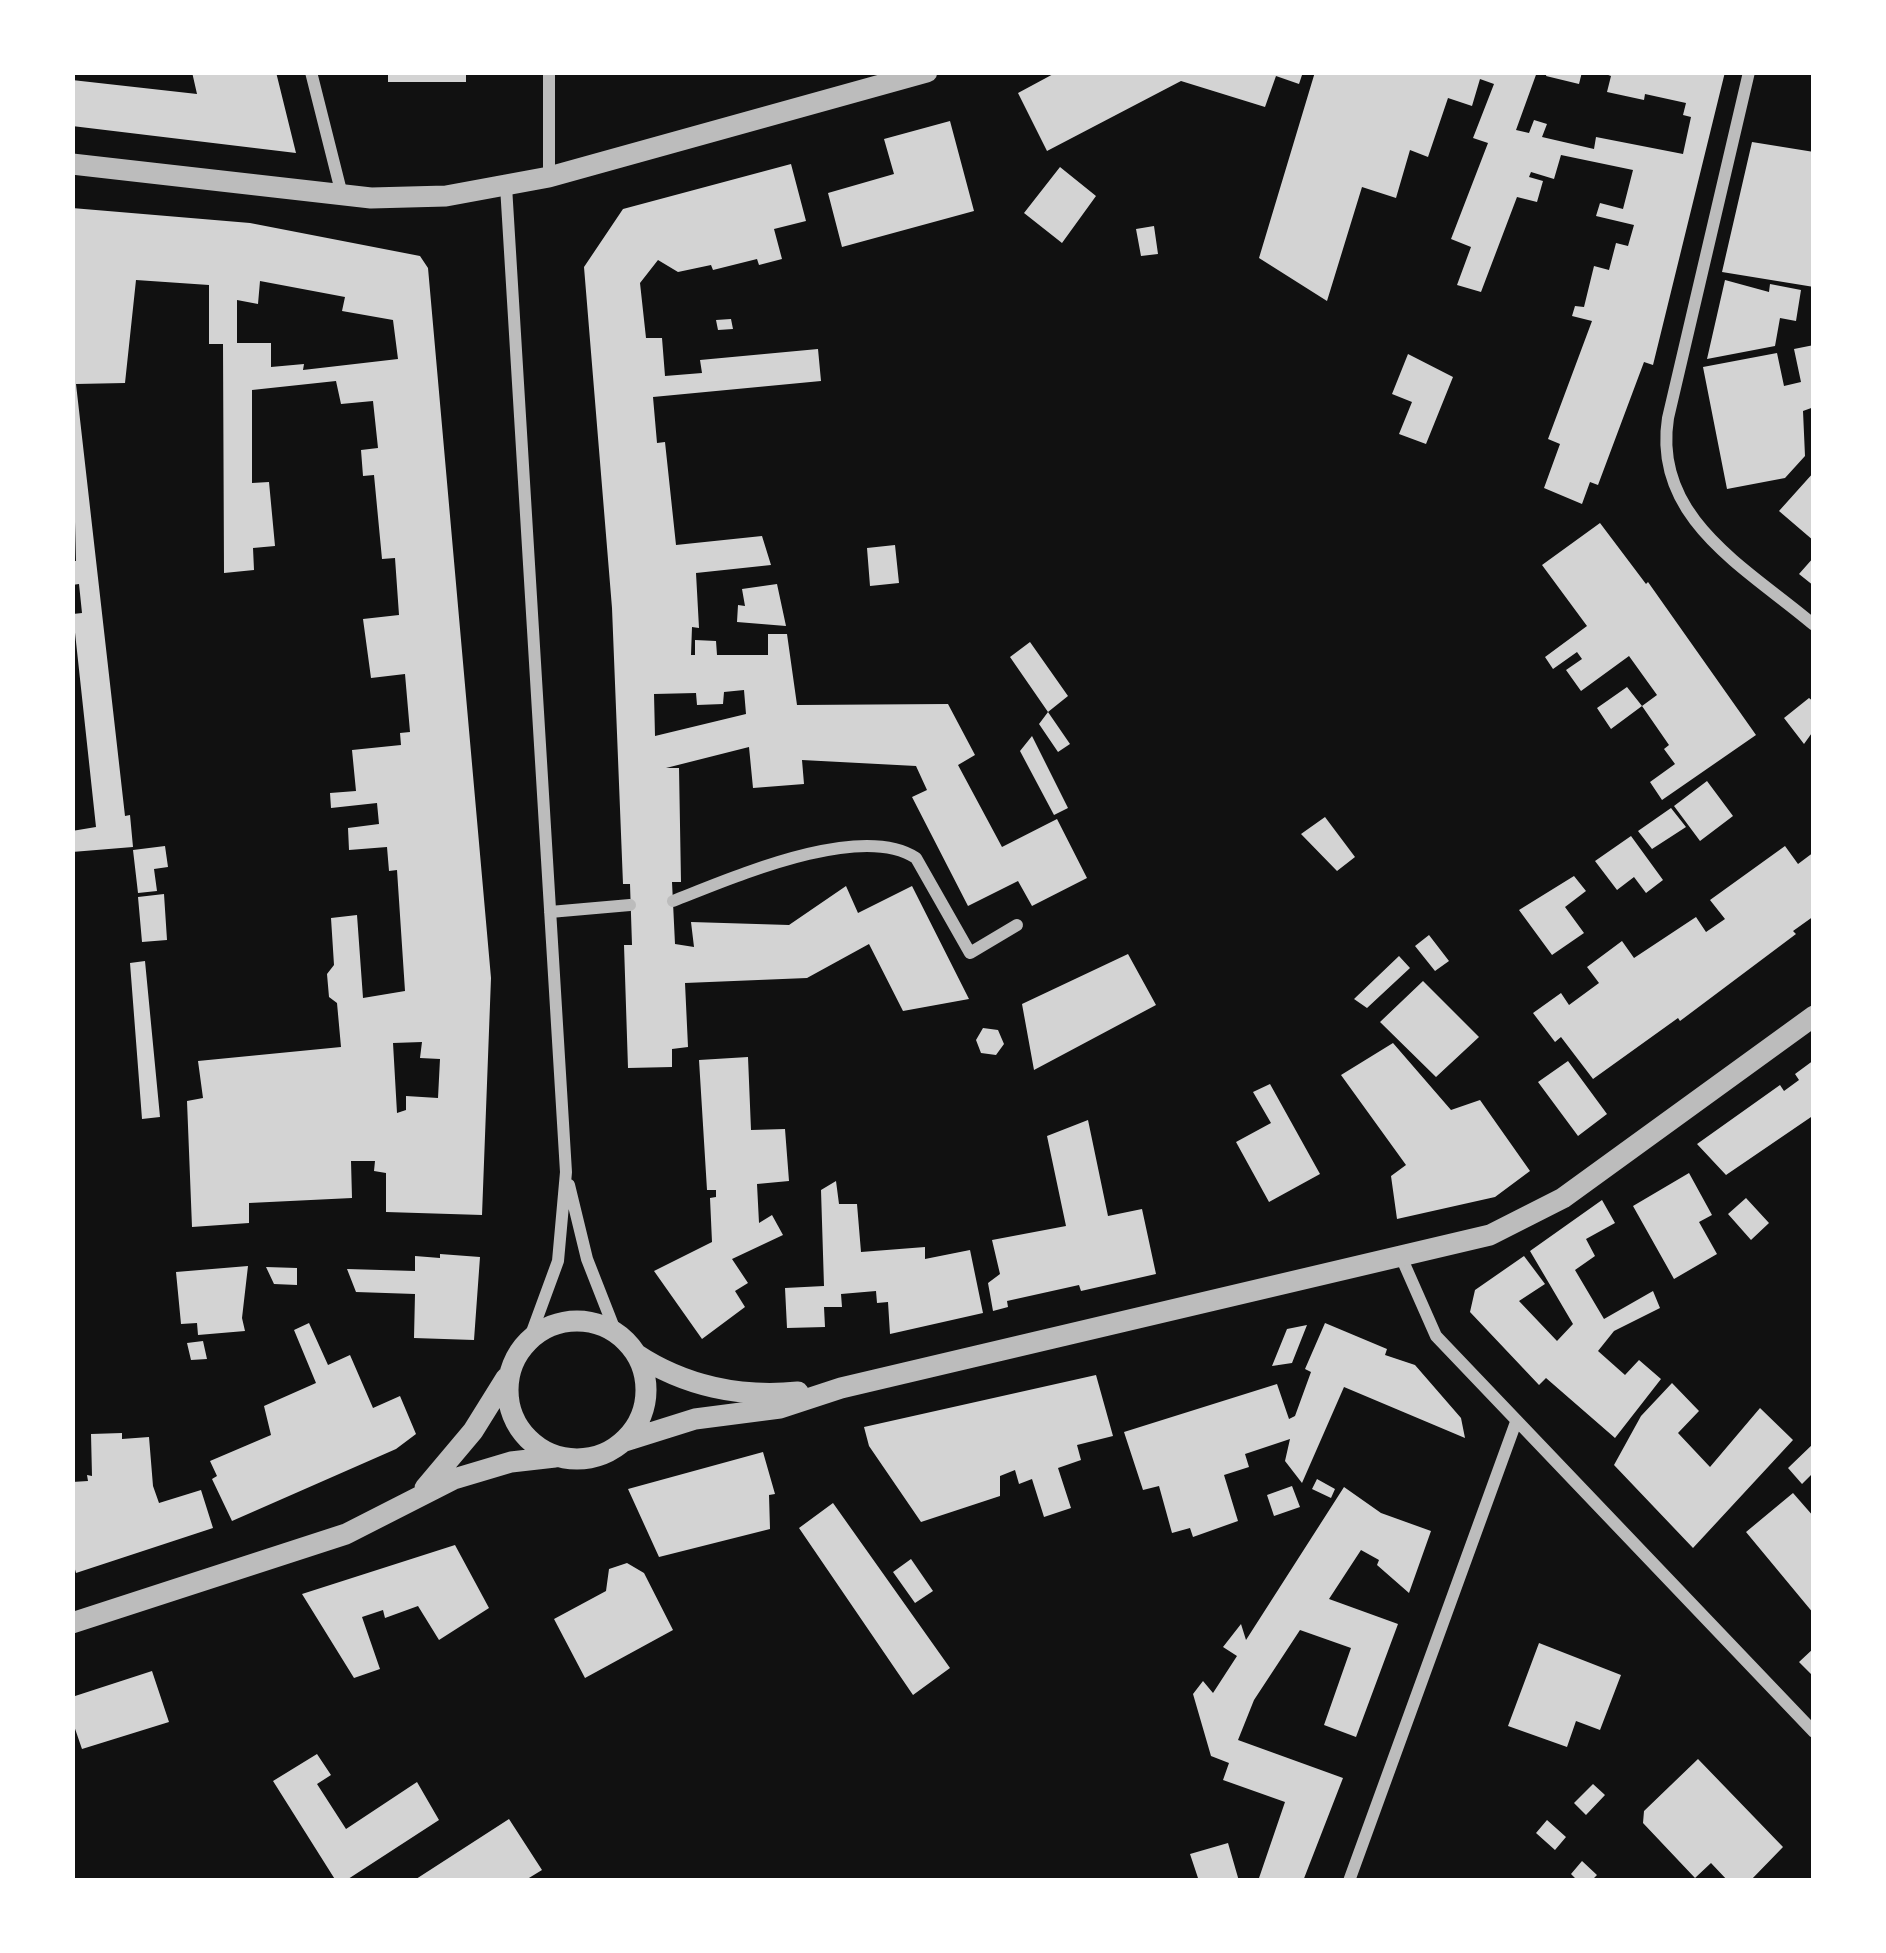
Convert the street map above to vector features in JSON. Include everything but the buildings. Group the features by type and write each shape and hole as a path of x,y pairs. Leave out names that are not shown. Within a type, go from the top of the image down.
{"street":[{"path":"311,72 342,195"},
{"path":"549,177 550,72"},
{"path":"72,164 342,195 422,198 549,177 927,72"},
{"path":"1749,72 1668,418 1667,467 1672,487 1696,524 1814,625"},
{"path":"421,1493 473,1430 529,1340 558,1262 566,1172 506,186"},
{"path":"674,901 778,861 885,846 916,858 970,953 1017,926"},
{"path":"550,912 630,905"},
{"path":"72,1623 346,1534 421,1493 486,1468 554,1456 592,1458 625,1441 695,1419 781,1408 841,1388 1490,1235 1538,1213 1814,1016"},
{"path":"566,1172 587,1259 616,1333 636,1354 674,1376 748,1394 841,1388"},
{"path":"1402,1259 1436,1336 1814,1732"},
{"path":"529,1340 544,1329 572,1321 590,1322 616,1333"},
{"path":"625,1441 638,1426 646,1399 636,1354"},
{"path":"510,1372 508,1401 518,1428 530,1442 554,1456"},
{"path":"1348,1881 1516,1422"}]}
